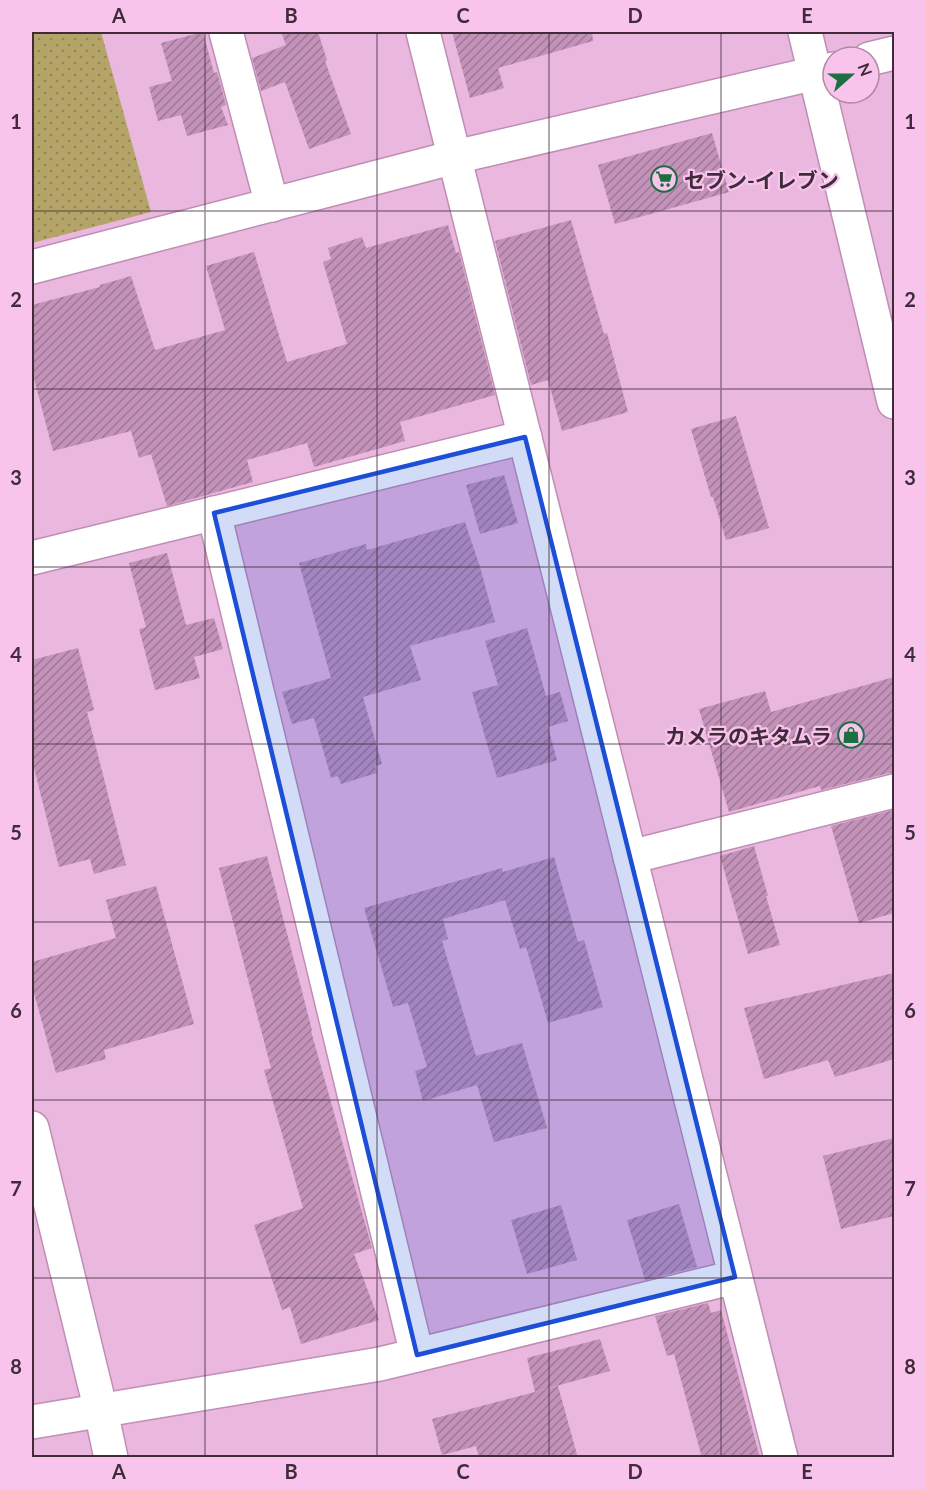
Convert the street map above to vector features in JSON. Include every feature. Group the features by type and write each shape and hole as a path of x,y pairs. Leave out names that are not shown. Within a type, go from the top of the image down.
{"street":[{"path":"226,32 272,205"},
{"path":"423,32 781,1458"},
{"path":"805,32 821,65"},
{"path":"32,267 455,158 821,72"},
{"path":"831,105 894,402"},
{"path":"32,558 525,436"},
{"path":"214,513 417,1355"},
{"path":"630,857 894,790"},
{"path":"32,1128 111,1458"},
{"path":"32,1422 380,1364 735,1277"}],"highlighted area":[{"path":"525,437 735,1277 417,1355 214,513"}],"shaded area":[{"path":"32,32 101,32 151,212 32,243"}],"building":[{"path":"203,32 214,73 217,72 226,105 221,107 228,125 187,136 181,115 158,121 149,87 172,81 161,43"},
{"path":"281,32 318,32 327,60 325,61 351,134 309,149 285,82 261,91 252,58 286,45"},
{"path":"452,32 592,32 593,41 498,68 504,88 470,98"},
{"name":"セブン-イレブン","path":"712,133 729,192 615,224 598,165"},
{"path":"571,220 604,334 607,333 628,412 562,431 548,380 531,385 495,241"},
{"path":"448,225 456,253 459,252 495,395 400,422 405,441 314,467 307,443 247,460 253,482 167,506 151,454 139,458 131,431 53,451 32,371 32,305 100,287 100,285 131,276 155,350 225,330 206,266 254,252 287,362 347,344 323,262 331,259 328,248 362,237 366,248"},
{"path":"736,416 769,528 726,540 691,429"},
{"path":"504,475 518,523 480,534 466,485"},
{"path":"465,522 495,622 410,646 421,680 363,697 382,764 375,766 377,773 341,784 338,776 331,778 314,718 292,724 282,692 331,678 299,563 366,544 367,550"},
{"path":"167,553 186,625 214,618 223,649 194,657 200,678 155,690 139,629 146,627 129,563"},
{"path":"527,628 546,696 560,692 568,721 548,727 557,760 497,778 472,692 498,685 485,641"},
{"path":"78,648 94,710 87,712 126,865 94,874 90,859 59,867 32,760 32,660"},
{"path":"894,677 894,773 821,790 820,786 729,812 699,709 765,691 771,712"},
{"path":"894,810 894,913 859,923 831,826"},
{"path":"754,846 780,945 748,954 720,856"},
{"path":"267,856 311,1031 372,1248 354,1254 379,1320 301,1344 290,1307 282,1310 254,1225 303,1208 264,1070 271,1068 219,868"},
{"path":"554,857 578,942 584,940 603,1007 548,1023 526,947 520,949 505,900 443,919 448,939 442,941 476,1056 522,1043 547,1128 494,1142 477,1085 423,1101 415,1071 427,1067 408,1003 393,1007 364,908 502,868 503,872"},
{"path":"156,886 194,1024 104,1050 106,1059 56,1073 32,986 32,962 116,938 106,900"},
{"path":"894,973 894,1059 835,1077 828,1060 764,1079 744,1008"},
{"path":"894,1138 894,1216 841,1229 823,1156"},
{"path":"679,1204 697,1267 645,1280 627,1220"},
{"path":"561,1205 577,1260 527,1274 511,1220"},
{"path":"708,1303 711,1313 721,1310 760,1458 702,1458 674,1354 667,1356 655,1316"},
{"path":"600,1339 610,1371 535,1392 527,1358"},
{"path":"558,1386 578,1458 479,1458 476,1446 442,1455 432,1419"}],"place":[{"name":"セブン-イレブン","path":"664,179"},
{"name":"カメラのキタムラ","path":"851,735"}]}
